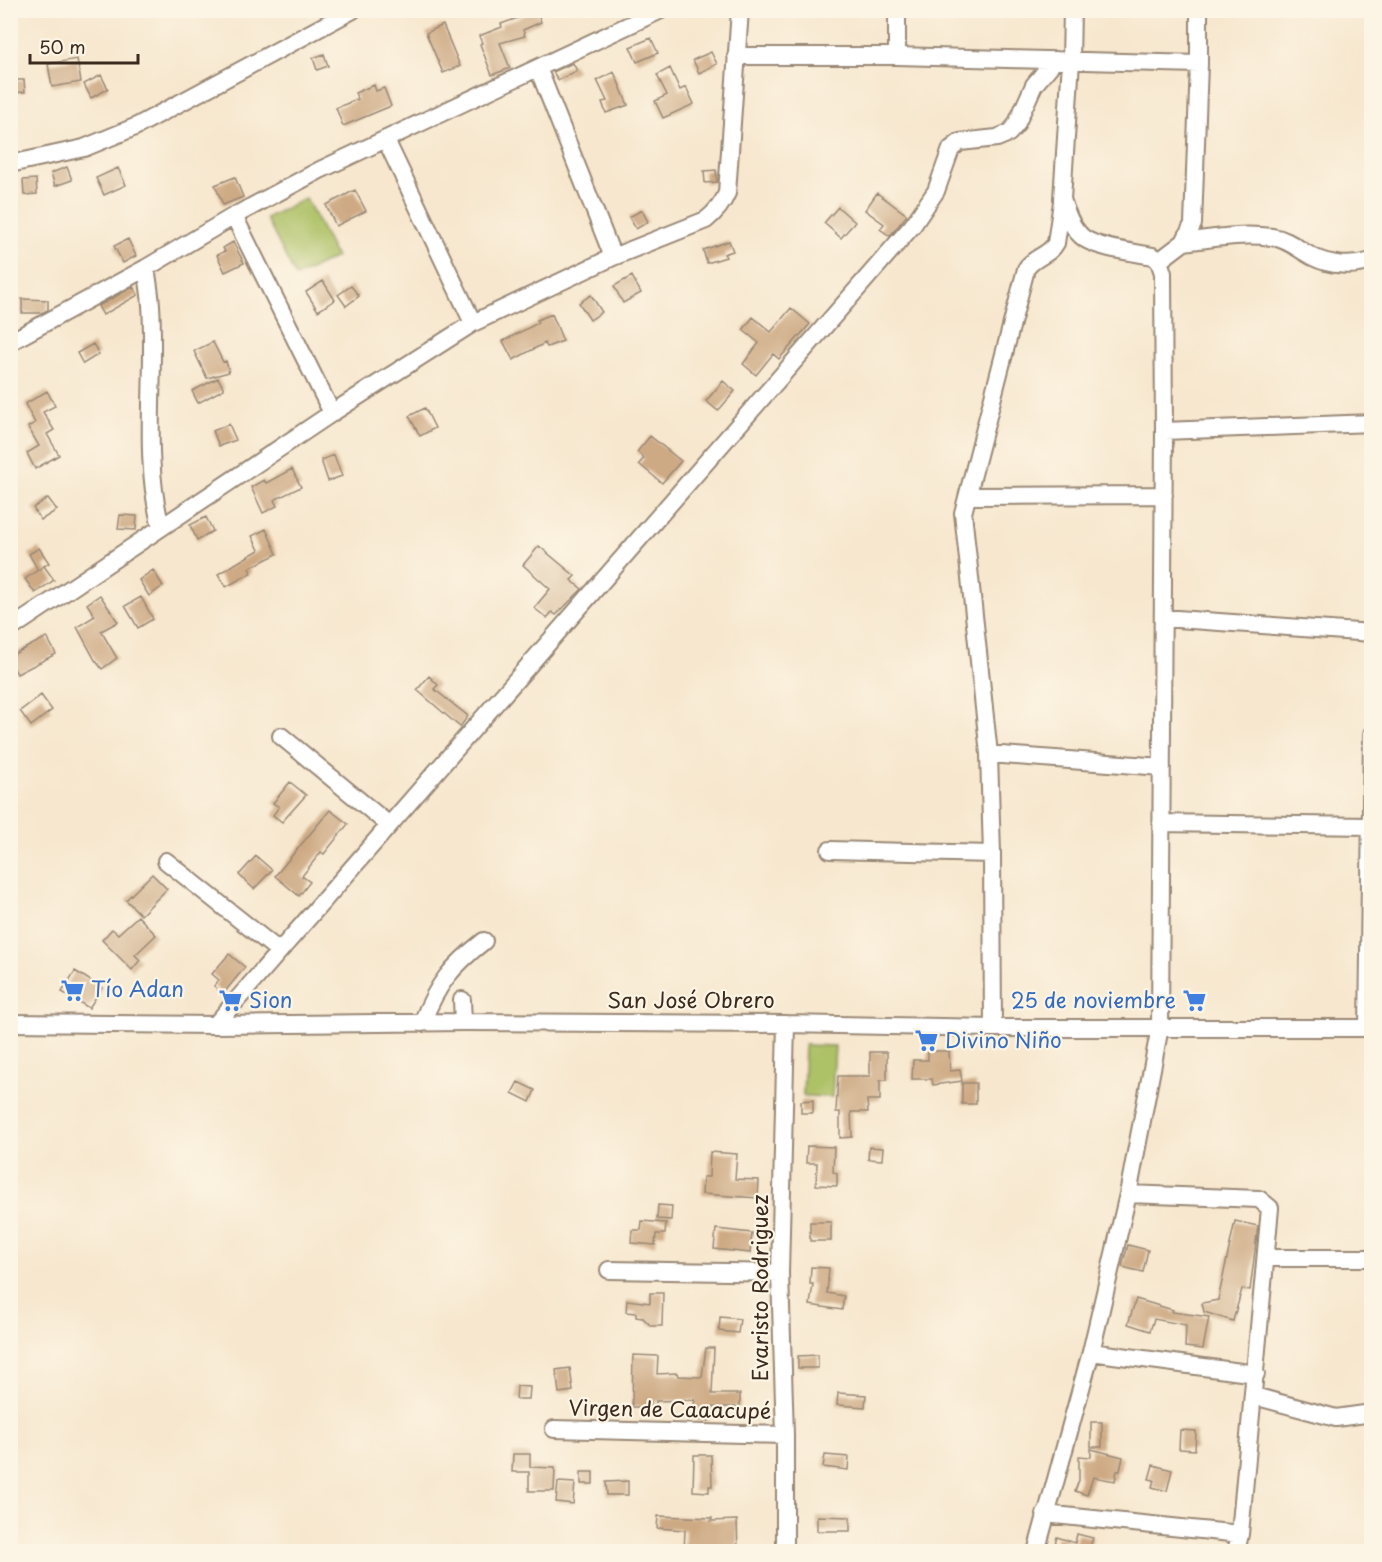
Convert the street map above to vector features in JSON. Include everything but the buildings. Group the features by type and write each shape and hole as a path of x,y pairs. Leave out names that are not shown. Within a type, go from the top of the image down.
{"street":[{"path":"10,164 84,148 135,127 353,10"},
{"path":"10,342 320,170 661,10"},
{"path":"10,629 332,412 473,323 613,257 706,220 722,206 727,193 740,10"},
{"path":"897,10 897,56"},
{"path":"993,1028 989,754 963,513 1026,269 1029,263 1053,249 1056,243 1062,198 1063,60 1072,10"},
{"path":"1159,261 1184,242 1194,224 1192,209 1199,64 1199,10"},
{"path":"736,56 897,56 1199,64"},
{"path":"215,1025 913,225 936,191 951,149 960,142 997,138 1010,133 1034,85 1063,60"},
{"path":"538,68 613,257"},
{"path":"386,140 473,323"},
{"path":"1036,1551 1091,1352 1128,1194 1160,1027 1164,495 1163,273 1159,261 1153,256 1086,239 1074,227 1062,198"},
{"path":"234,216 332,412"},
{"path":"1184,242 1239,235 1274,237 1297,246 1314,258 1335,264 1353,265 1371,261"},
{"path":"146,268 151,304 154,501 161,527"},
{"path":"1164,431 1371,423"},
{"path":"968,496 1164,495"},
{"path":"1163,618 1371,633"},
{"path":"1370,1028 1371,734"},
{"path":"281,736 389,825"},
{"path":"989,754 1162,767"},
{"path":"1161,823 1370,826"},
{"path":"830,850 992,854"},
{"path":"166,861 279,951"},
{"path":"422,1023 429,1004 454,965 484,941"},
{"path":"462,1000 463,1022"},
{"name":"San José Obrero","path":"10,1023 215,1025 463,1022 993,1028 1370,1028"},
{"name":"Evaristo Rodriguez","path":"785,1551 786,1435 780,1273 786,1024"},
{"path":"1128,1194 1259,1199 1270,1208 1254,1396 1240,1534 1236,1551"},
{"path":"1266,1258 1371,1258"},
{"path":"609,1270 780,1273"},
{"path":"1091,1352 1256,1374"},
{"path":"1254,1396 1336,1418 1371,1413"},
{"name":"Virgen de Caaacupé","path":"554,1429 786,1435"},
{"path":"1045,1514 1240,1534"}],"green space":[{"path":"306,198 336,257 296,277 266,218"},
{"path":"805,1045 835,1046 832,1097 803,1096"}],"place":[{"name":"Tío Adan","path":"73,990"},
{"name":"Sion","path":"231,1001"},
{"name":"25 de noviembre","path":"1194,1001"},
{"name":"Divino Niño","path":"927,1041"}]}
